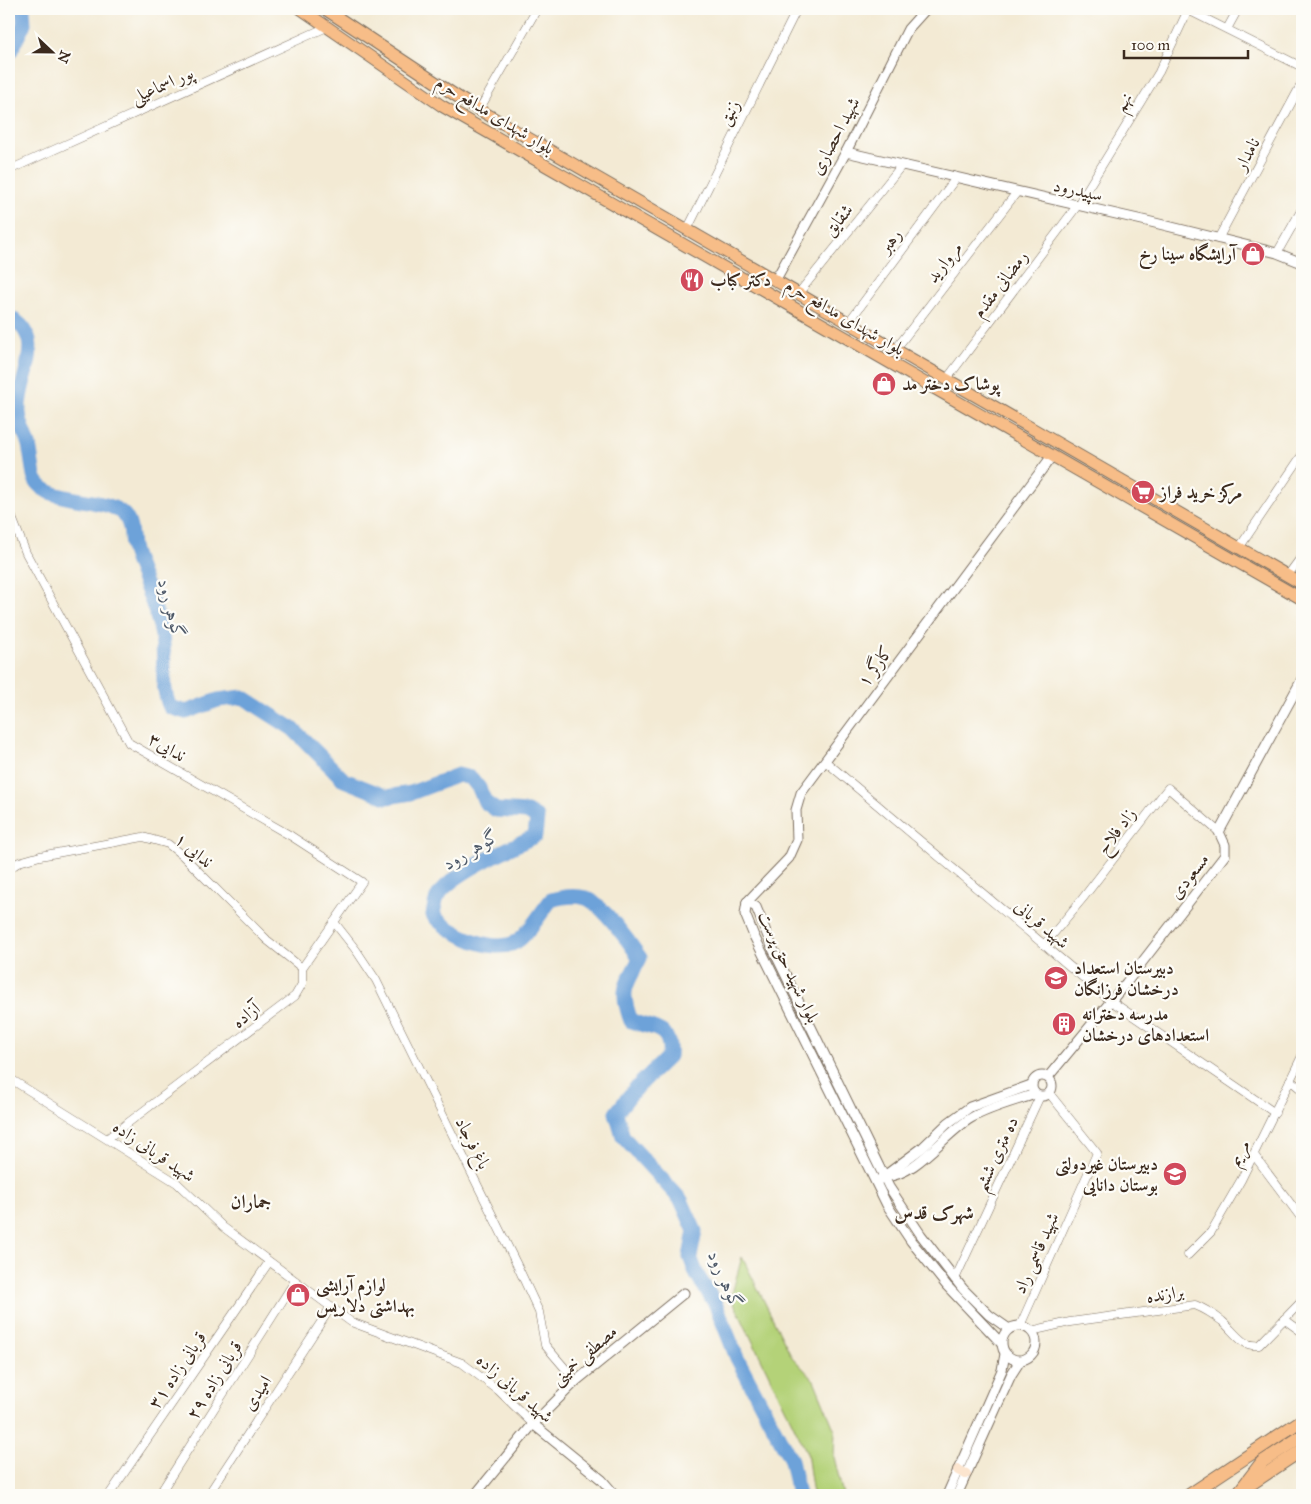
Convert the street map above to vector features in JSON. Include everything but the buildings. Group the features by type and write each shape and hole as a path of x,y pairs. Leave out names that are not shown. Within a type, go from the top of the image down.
{"highway":[{"path":"1189,1495 1292,1446 1302,1420"},
{"path":"1236,1494 1302,1436"}],"main road":[{"name":"بلوار شهدای مدافع حرم","path":"301,9 442,106 1302,599"},
{"name":"بلوار شهدای مدافع حرم","path":"325,9 479,110 1302,584"},
{"path":"815,320 822,308"}],"street":[{"path":"479,110 537,9"},
{"name":"زنبق","path":"687,230 797,9"},
{"name":"شهید احصاری","path":"775,281 846,152 908,29 926,9"},
{"path":"1187,9 1302,67"},
{"name":"نهم","path":"1077,206 1159,72 1187,9"},
{"path":"1227,30 1238,9"},
{"name":"پور اسماعیلی","path":"9,170 327,27"},
{"name":"نامدار","path":"1218,239 1302,83"},
{"name":"سپیدرود","path":"846,152 1277,253 1302,263"},
{"name":"شقایق","path":"798,294 902,165"},
{"name":"رهبر","path":"848,323 956,178"},
{"name":"مروارید","path":"895,350 1017,192"},
{"name":"رمضانی مقدم","path":"946,380 1077,206"},
{"path":"1277,253 1302,209"},
{"path":"1239,548 1302,455"},
{"name":"کارگر ۱","path":"747,902 789,858 796,840 796,810 801,793 1052,456"},
{"name":"ندایی۳","path":"9,510 26,554 130,743 291,836 362,882"},
{"path":"1288,576 1302,556"},
{"path":"1219,832 1302,679"},
{"name":"شهید قربانی","path":"825,761 1111,1001 1274,1114"},
{"name":"زاد فلاح","path":"1044,945 1168,788 1219,832"},
{"name":"مسعودی","path":"1111,1001 1225,855 1225,845 1219,832"},
{"name":"ندایی ۱","path":"9,869 19,862 40,856 143,837 168,844 183,856 267,940 302,968"},
{"name":"آزاده","path":"108,1138 295,996 302,984 302,968 362,882"},
{"name":"بلوار شهید حق پرست","path":"1001,1343 947,1286 887,1205 874,1182 745,914 747,902 756,907 772,949 884,1178 934,1253 955,1279 989,1315 1010,1329"},
{"name":"باغ فرجاد","path":"334,922 376,980 522,1275 539,1312 545,1345 576,1381"},
{"path":"1048,1077 1111,1001"},
{"path":"802,1033 811,1028"},
{"name":"مریم","path":"1188,1254 1211,1232 1254,1155 1302,1056"},
{"path":"874,1182 892,1177 925,1151 970,1107 1039,1092 1052,1088 1052,1082 1048,1077 1039,1076 1033,1079 1039,1092"},
{"name":"شهید قربانی زاده","path":"9,1078 108,1138 177,1183 223,1227 351,1322 462,1363 498,1390 534,1424 602,1480 616,1495"},
{"path":"1290,1080 1302,1090"},
{"path":"830,1090 838,1086"},
{"name":"ده متری ششم","path":"955,1279 1039,1092"},
{"name":"شهید قاسمی راد","path":"1020,1326 1097,1153 1039,1092"},
{"path":"1254,1155 1302,1219"},
{"path":"926,1260 934,1253"},
{"name":"قربانی زاده ۳۱","path":"109,1495 269,1262"},
{"name":"قربانی زاده ۲۹","path":"159,1495 295,1282"},
{"name":"مصطفی خمینی","path":"475,1495 534,1424 576,1381 684,1293"},
{"name":"برازنده","path":"1031,1331 1070,1322 1195,1305 1210,1312 1243,1343 1252,1346 1259,1345 1302,1300"},
{"name":"امیدی","path":"208,1495 331,1308"},
{"path":"1284,1319 1302,1332"},
{"path":"947,1495 962,1472 1011,1374 1020,1361 1030,1356 1036,1346 1034,1335 1031,1331 1020,1326 1005,1332 1001,1343 1005,1354 1009,1358 1020,1361"},
{"path":"957,1495 962,1472 1002,1370 1005,1354"}],"green space":[{"path":"742,1257 792,1357 814,1380 835,1431 834,1457 843,1495 813,1495 807,1453 731,1297"}],"waterway":[{"name":"گوهر رود","path":"9,54 24,24 23,9"},
{"name":"گوهر رود","path":"9,317 21,326 28,336 30,348 29,360 19,400 19,413 29,445 34,475 39,485 48,491 60,496 103,504 115,509 124,515 127,520 134,554 160,625 165,690 170,707 186,712 218,700 243,697 293,729 344,780 387,797 411,793 458,775 471,778 479,788 485,802 496,810 527,812 537,818 535,836 482,862 455,879 438,896 433,915 461,936 487,945 499,946 511,944 520,939 551,900 582,897 600,908 623,934 640,958 626,988 625,1001 627,1010 631,1021 653,1027 664,1033 669,1046 669,1056 634,1090 616,1113 623,1137 681,1200 695,1231 690,1257 697,1275 715,1303 737,1358 791,1460 798,1495"}],"place":[{"name":"آرایشگاه سینا رخ","path":"1253,254"},
{"name":"دکتر کباب","path":"692,280"},
{"name":"پوشاک دختر مد","path":"884,384"},
{"name":"مرکز خرید فراز","path":"1143,492"},
{"name":"دبیرستان استعداد درخشان فرزانگان","path":"1056,978"},
{"name":"مدرسه دخترانه استعدادهای درخشان","path":"1064,1024"},
{"name":"دبیرستان غیردولتی بوستان دانایی","path":"1175,1174"},
{"name":"لوازم آرایشی بهداشتی دلاریس","path":"298,1295"}],"district":[{"name":"جماران","path":"251,1201"},
{"name":"شهرک قدس","path":"934,1212"}]}
